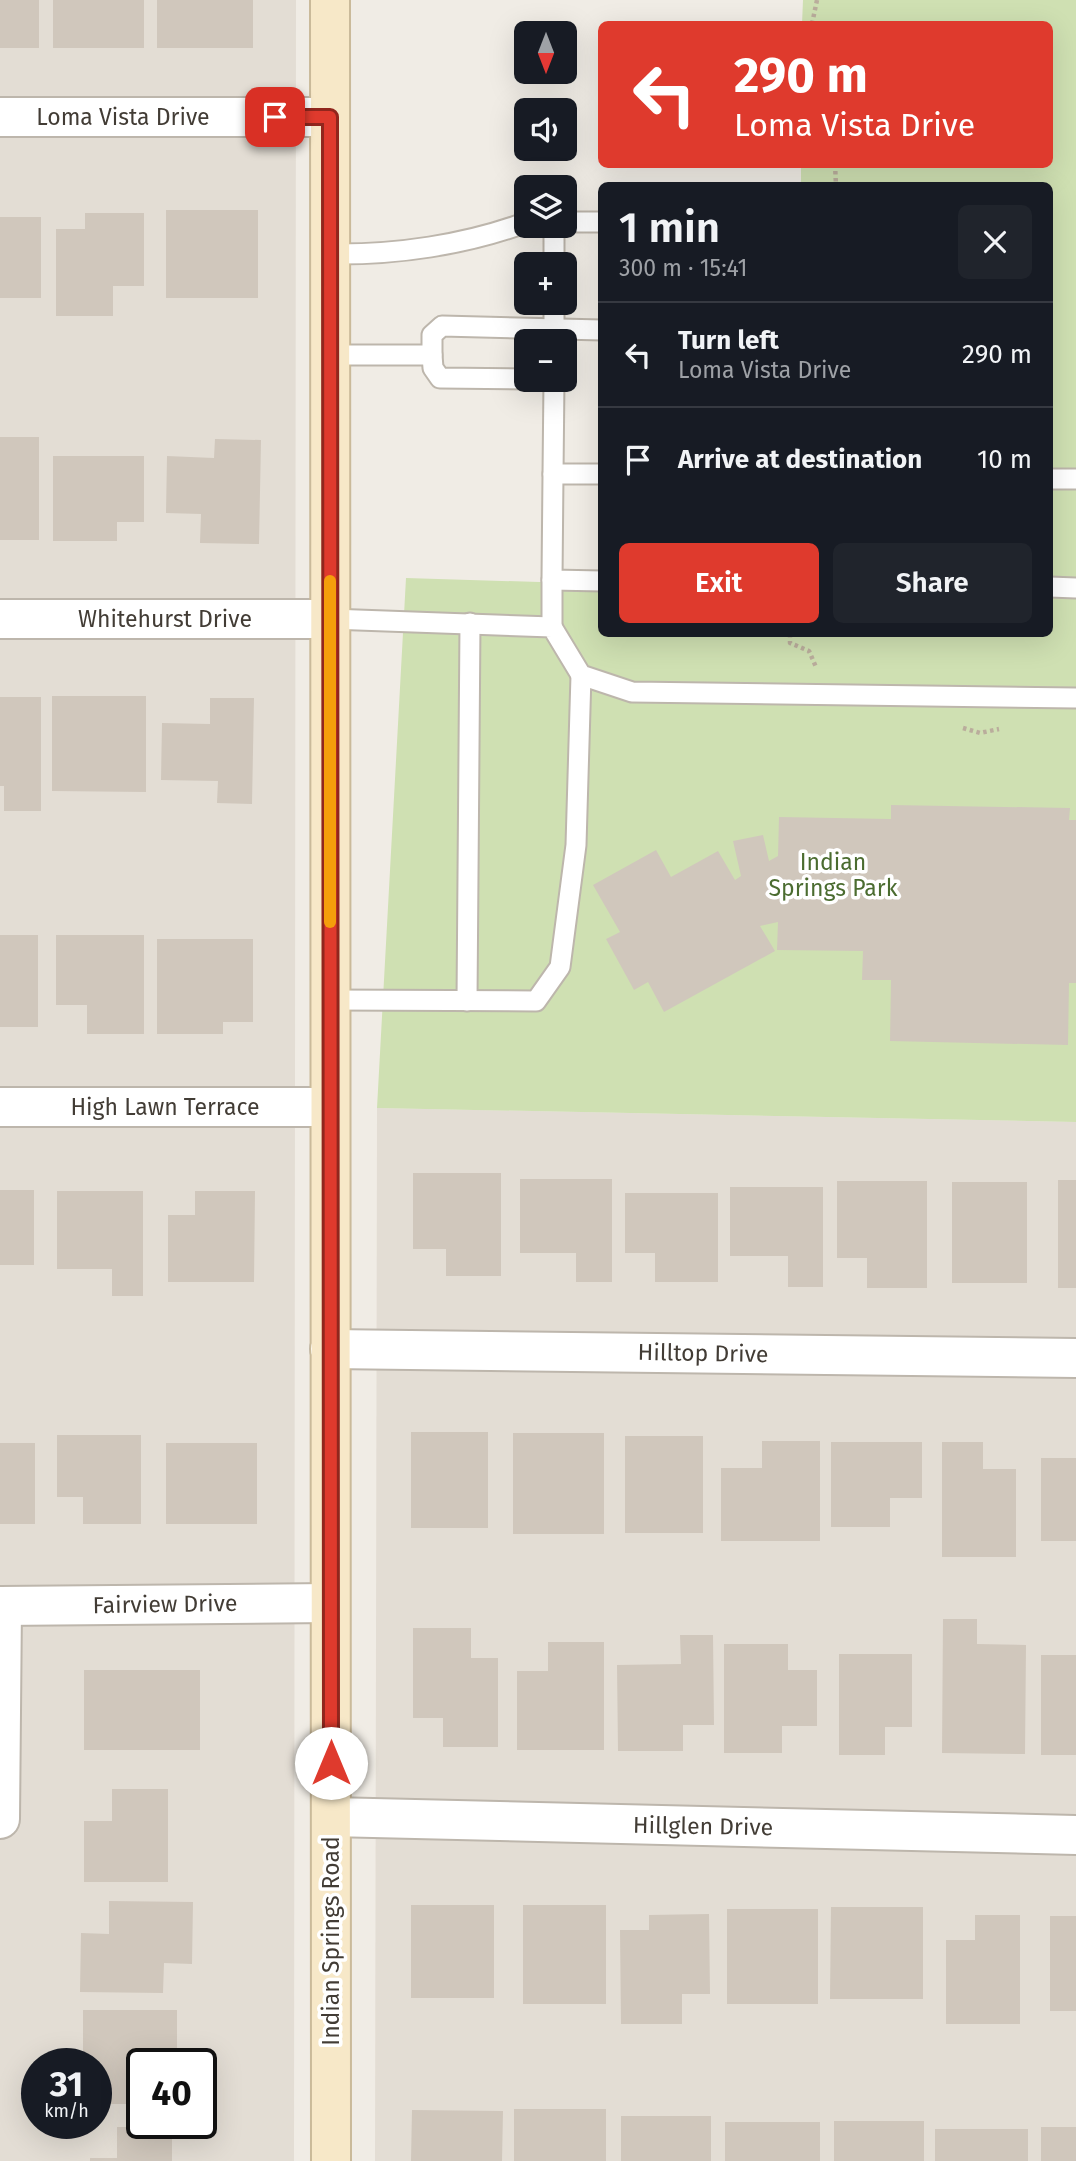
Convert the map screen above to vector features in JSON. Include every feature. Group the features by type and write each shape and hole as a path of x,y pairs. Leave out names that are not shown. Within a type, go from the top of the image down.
{"street":[{"name":"Indian Springs Road","path":"330,0 331,2161"},
{"name":"Loma Vista Drive","path":"0,117 330,117"},
{"name":"Whitehurst Drive","path":"0,619 330,620"},
{"name":"High Lawn Terrace","path":"0,1107 330,1107"},
{"name":"Hilltop Drive","path":"330,1349 1076,1358"},
{"name":"Fairview Drive","path":"1,1606 330,1603"},
{"path":"0,1819 1,1606"},
{"name":"Hillglen Drive","path":"331,1817 1076,1835"}],"lane":[{"path":"577,222 598,222"},
{"path":"330,254 365,255 490,236 514,227"},
{"path":"514,332 442,326 432,335 433,368 440,378 514,379"},
{"path":"577,333 598,330"},
{"path":"330,355 432,355"},
{"path":"330,1000 536,1001 560,967 576,845 581,675 552,626 554,392"},
{"path":"553,474 598,474"},
{"path":"1053,479 1076,479"},
{"path":"552,580 598,581"},
{"path":"1053,587 1076,588"},
{"path":"330,620 552,626"},
{"path":"467,1001 470,623"},
{"path":"581,675 632,692 1076,698"}],"path":[{"path":"813,21 817,0"}],"shaded area":[{"path":"0,0 296,0 294,2161 0,2161"},
{"path":"377,1108 1076,1122 1076,2161 375,2161"}],"green space":[{"name":"Indian Springs Park","path":"803,0 1076,0 1076,1122 377,1108 406,578 598,584 598,637 1053,637 1053,182 801,182 801,168 1053,168 1053,21 802,21"}],"building":[{"path":"0,0 39,0 39,48 0,48"},
{"path":"53,0 144,0 144,48 53,48"},
{"path":"157,0 253,0 253,48 157,48"},
{"path":"166,210 258,210 258,298 166,298"},
{"path":"85,213 144,213 144,286 113,286 113,316 56,316 56,229 85,229"},
{"path":"0,217 41,217 41,298 0,298"},
{"path":"0,437 39,437 39,540 0,540"},
{"path":"215,439 261,440 259,544 200,543 201,514 166,513 167,456 214,458"},
{"path":"53,456 144,456 144,522 117,522 117,541 53,541"},
{"path":"52,696 146,696 146,792 52,791"},
{"path":"0,697 41,697 41,811 4,811 4,786 0,786"},
{"path":"210,698 254,698 252,804 217,803 218,781 161,780 162,723 210,724"},
{"path":"891,805 1070,808 1069,820 1076,820 1076,983 1069,983 1068,1045 890,1041 891,980 862,980 863,951 777,950 778,922 760,926 775,951 664,1012 648,982 634,990 606,939 620,932 593,885 656,850 671,877 718,851 735,880 741,876 733,841 763,835 769,861 778,856 779,817 891,819"},
{"path":"0,935 38,935 38,1027 0,1027"},
{"path":"56,935 144,935 144,1034 87,1034 87,1005 56,1005"},
{"path":"157,939 253,939 253,1022 223,1022 223,1034 157,1034"},
{"path":"413,1173 501,1173 501,1276 446,1276 446,1249 413,1249"},
{"path":"520,1179 612,1179 612,1282 576,1282 576,1253 520,1253"},
{"path":"1058,1180 1076,1180 1076,1288 1058,1288"},
{"path":"837,1181 927,1181 927,1288 867,1288 867,1258 837,1258"},
{"path":"952,1182 1027,1182 1027,1283 952,1283"},
{"path":"730,1187 823,1187 823,1287 788,1287 788,1256 730,1256"},
{"path":"0,1190 34,1190 34,1265 0,1265"},
{"path":"57,1191 143,1191 143,1296 112,1296 112,1269 57,1269"},
{"path":"195,1191 255,1191 254,1282 168,1282 168,1215 195,1215"},
{"path":"625,1193 718,1193 718,1282 655,1282 655,1253 625,1253"},
{"path":"411,1432 488,1432 488,1528 411,1528"},
{"path":"513,1433 604,1433 604,1534 513,1534"},
{"path":"57,1435 141,1435 141,1524 83,1524 83,1497 57,1497"},
{"path":"625,1436 703,1436 703,1533 625,1533"},
{"path":"762,1441 820,1441 820,1541 721,1541 721,1468 762,1468"},
{"path":"831,1442 922,1442 922,1498 890,1498 890,1527 831,1527"},
{"path":"942,1442 983,1442 983,1469 1016,1469 1016,1557 942,1557"},
{"path":"0,1443 35,1443 35,1524 0,1524"},
{"path":"166,1443 257,1443 257,1524 166,1524"},
{"path":"1041,1458 1076,1458 1076,1541 1041,1541"},
{"path":"943,1619 977,1619 977,1644 1026,1645 1025,1754 942,1753"},
{"path":"413,1628 471,1628 471,1658 498,1658 498,1747 443,1747 443,1718 413,1718"},
{"path":"680,1635 713,1635 714,1725 683,1725 683,1751 618,1751 617,1665 681,1664"},
{"path":"548,1642 604,1642 604,1750 517,1750 517,1671 548,1671"},
{"path":"724,1644 788,1644 788,1670 817,1670 817,1726 782,1726 782,1753 724,1753"},
{"path":"839,1654 912,1654 912,1727 885,1727 885,1755 839,1755"},
{"path":"1041,1655 1076,1655 1076,1755 1041,1755"},
{"path":"84,1670 200,1670 200,1750 84,1750"},
{"path":"112,1789 168,1789 168,1882 84,1882 84,1821 112,1821"},
{"path":"109,1901 193,1902 192,1964 164,1963 163,1993 80,1992 81,1933 109,1934"},
{"path":"411,1905 494,1905 494,1998 411,1998"},
{"path":"523,1905 606,1905 606,2004 523,2004"},
{"path":"831,1907 923,1907 923,1999 830,1999"},
{"path":"727,1909 818,1909 818,2004 727,2004"},
{"path":"709,1914 710,1994 682,1994 682,2024 621,2024 620,1930 649,1930 649,1915"},
{"path":"975,1915 1020,1915 1020,2024 946,2024 946,1940 975,1940"},
{"path":"1050,1916 1076,1916 1076,2011 1050,2011"},
{"path":"83,2010 177,2010 177,2048 126,2048 126,2104 112,2104 112,2048 83,2048"},
{"path":"514,2109 606,2109 606,2161 514,2161"},
{"path":"412,2110 503,2111 502,2161 411,2161"},
{"path":"621,2116 711,2116 711,2161 621,2161"},
{"path":"834,2121 924,2121 924,2161 834,2161"},
{"path":"725,2122 820,2122 820,2161 725,2161"},
{"path":"117,2127 126,2127 126,2139 172,2139 172,2161 90,2161 90,2158 117,2158"},
{"path":"1041,2127 1076,2127 1076,2161 1041,2161"},
{"path":"935,2129 1028,2129 1028,2161 935,2161"}],"slow traffic":[{"path":"330,581 330,922"}],"route":[{"path":"275,117 330,117 331,1763"}]}
